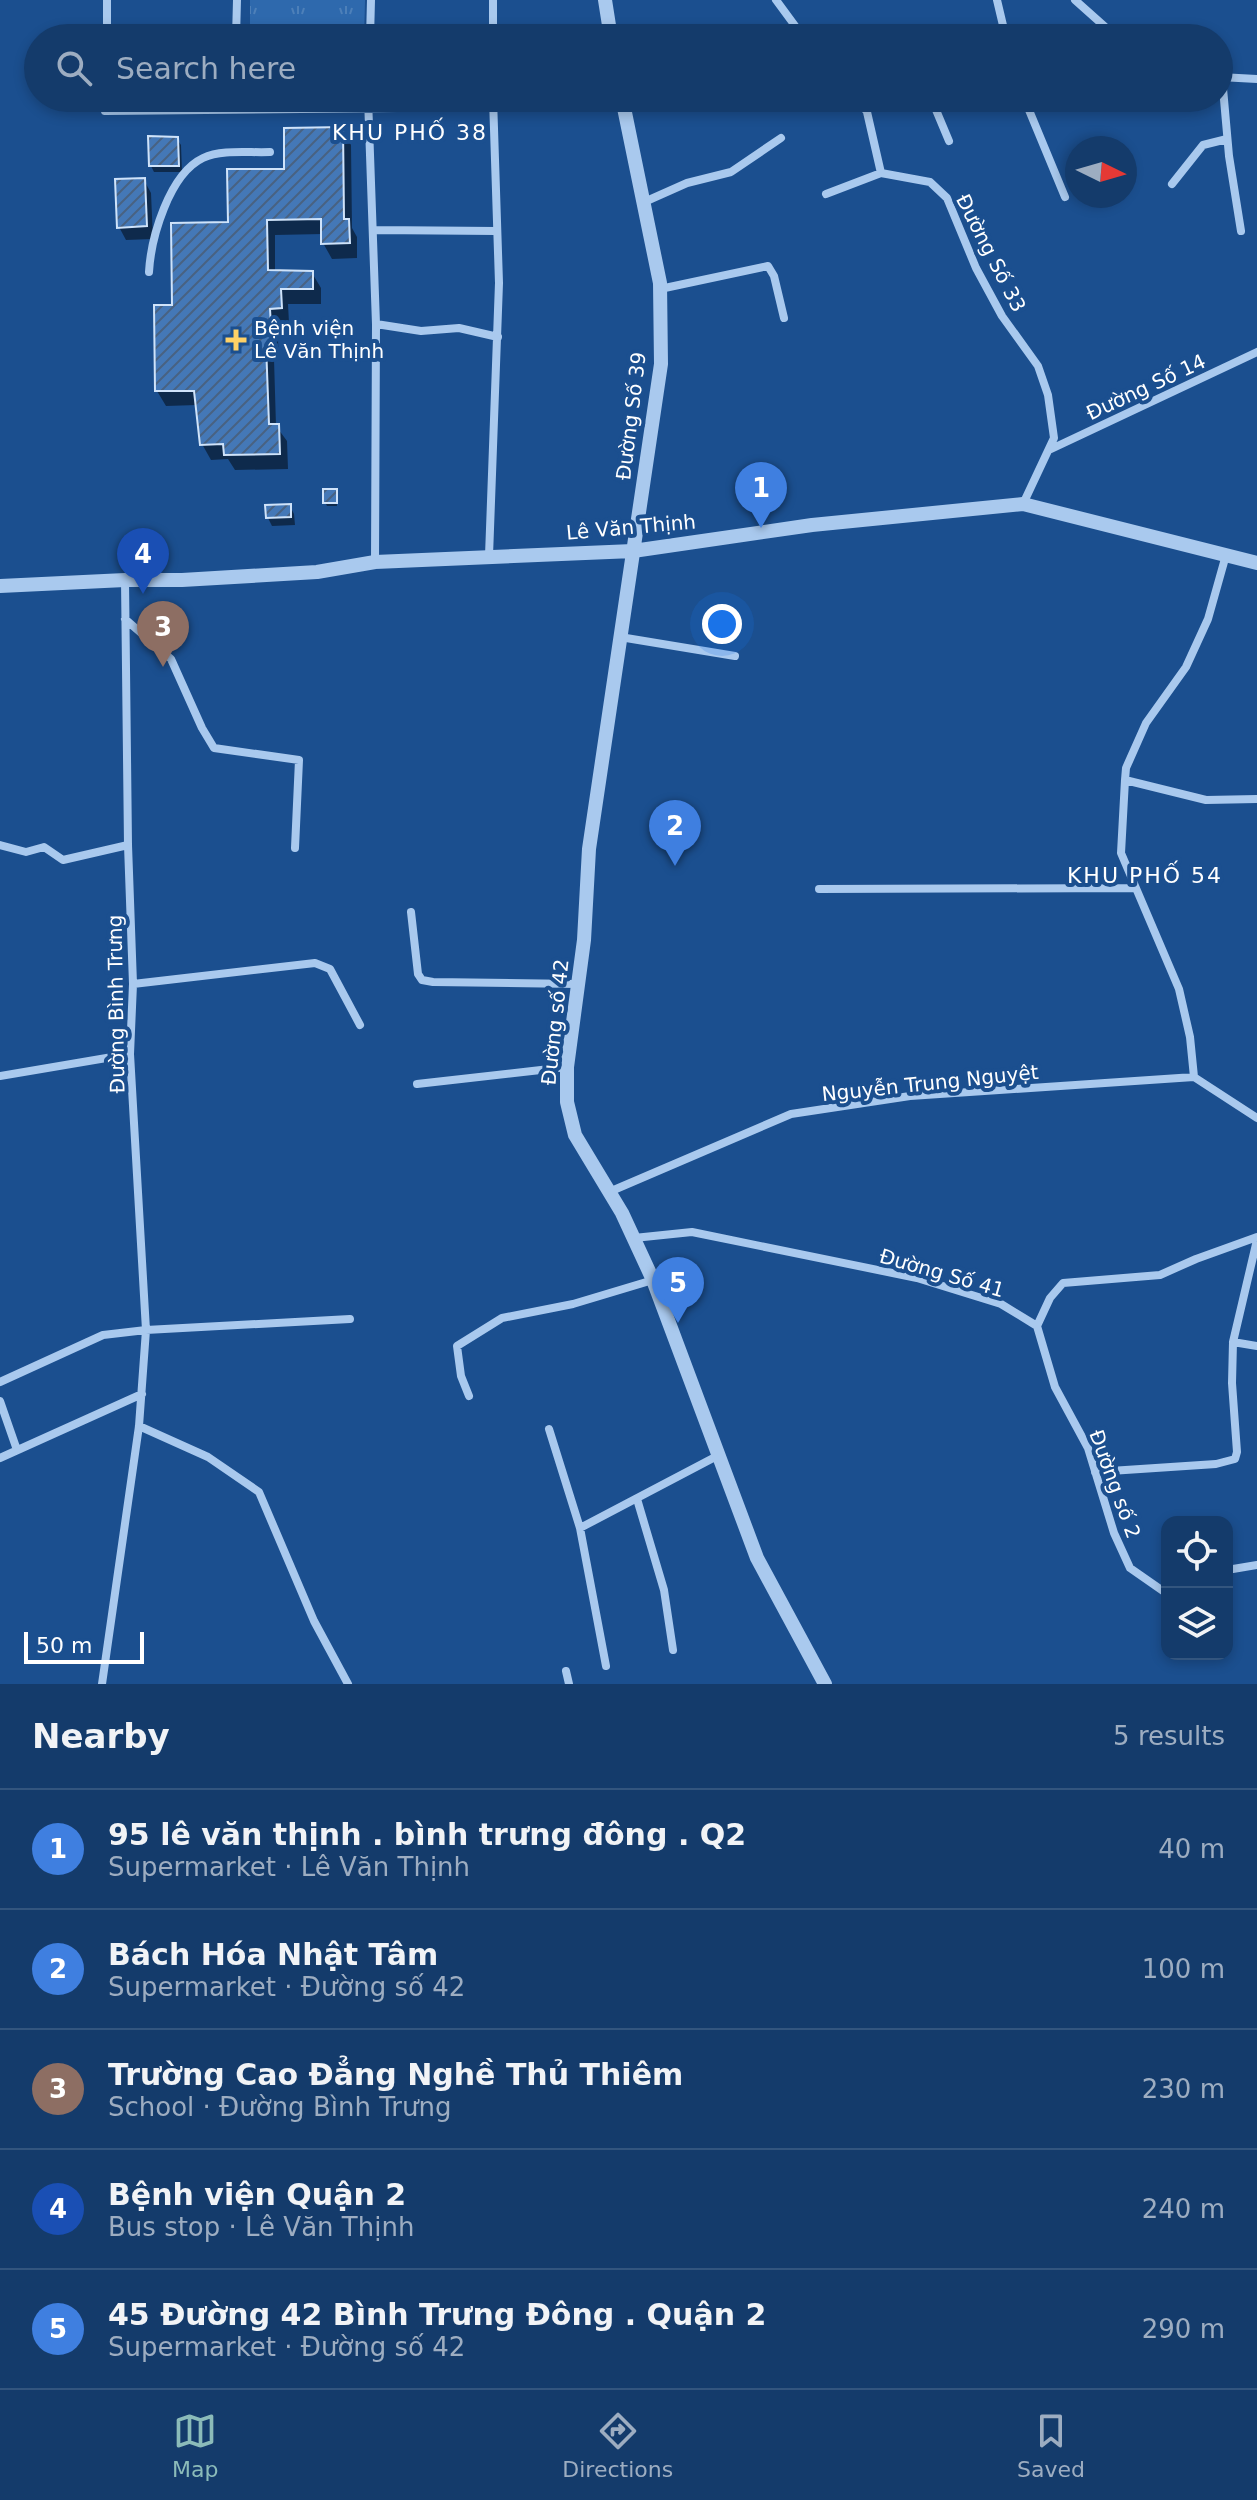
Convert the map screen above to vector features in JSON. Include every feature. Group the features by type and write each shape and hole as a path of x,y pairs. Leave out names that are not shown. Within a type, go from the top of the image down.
{"street":[{"path":"107,0 107,24"},
{"path":"236,24 237,0"},
{"path":"370,24 371,0"},
{"path":"493,0 493,24"},
{"path":"605,0 609,24"},
{"path":"776,0 794,24"},
{"path":"997,0 1003,24"},
{"path":"1075,0 1102,24"},
{"path":"1233,78 1257,79"},
{"path":"367,112 376,324 375,562"},
{"path":"489,556 499,283 493,112"},
{"name":"Đường Số 39","path":"625,112 660,289 661,364 633,551"},
{"path":"826,194 881,173 867,112"},
{"path":"937,112 949,141"},
{"path":"1030,112 1065,197"},
{"path":"1224,112 1241,231"},
{"path":"642,203 687,183 731,172 781,138"},
{"path":"1172,184 1203,145 1227,139"},
{"path":"149,272 151,247 158,222 188,170 201,159 218,154 270,152"},
{"name":"Đường Số 33","path":"881,173 930,182 947,198 976,268 1002,316 1038,366 1048,395 1054,438 1023,504"},
{"path":"374,230 496,231"},
{"path":"660,289 768,266 774,276 784,318"},
{"path":"376,324 421,331 459,328 498,337"},
{"name":"Đường Số 14","path":"1048,451 1257,352"},
{"name":"Lê Văn Thịnh","path":"0,586 182,580 317,572 375,562 633,551 812,525 1023,504 1257,563"},
{"name":"Đường số 42","path":"633,551 589,849 584,940 567,1067 567,1102 575,1135 634,1238 653,1280 757,1558 825,1684"},
{"path":"1226,555 1208,619 1186,667 1146,723 1126,768 1121,853 1179,989 1190,1037 1194,1077 1257,1118"},
{"name":"Đường Bình Trưng","path":"102,1684 139,1426 146,1330 130,1054 133,984 125,580"},
{"path":"125,619 171,659 214,748 299,760 295,848"},
{"path":"620,637 735,656"},
{"path":"1125,780 1206,800 1257,799"},
{"path":"0,845 26,852 44,847 63,860 128,845"},
{"path":"819,889 1135,888"},
{"path":"411,912 418,974 422,980 578,984"},
{"path":"133,984 315,963 330,969 360,1025"},
{"path":"0,1076 130,1054"},
{"path":"417,1084 567,1067"},
{"name":"Nguyễn Trung Nguyệt","path":"609,1192 791,1114 910,1096 1194,1077"},
{"name":"Đường Số 41","path":"634,1238 692,1232 917,1278 1001,1304 1037,1326"},
{"path":"1037,1326 1050,1298 1063,1283 1160,1275 1196,1259 1257,1239"},
{"path":"1095,1472 1216,1464 1235,1459 1233,1342 1257,1239"},
{"path":"469,1396 461,1376 457,1346 502,1318 573,1304 653,1280"},
{"path":"0,1382 103,1335 350,1319"},
{"name":"Đường số 2","path":"1037,1326 1055,1387 1088,1448 1114,1533 1130,1568 1161,1590"},
{"path":"1233,1342 1257,1346"},
{"path":"0,1458 142,1394"},
{"path":"0,1401 17,1450"},
{"path":"139,1426 208,1457 259,1492 314,1621 348,1684"},
{"path":"549,1429 580,1528 606,1666"},
{"path":"580,1528 719,1455"},
{"path":"637,1499 664,1590 673,1650"},
{"path":"1233,1569 1257,1565"},
{"path":"566,1671 569,1684"}],"green space":[{"path":"250,0 365,0 364,24 250,24"}],"building":[{"path":"343,127 344,219 349,219 350,243 321,244 321,219 267,220 268,270 313,271 313,289 281,289 282,308 270,309 272,343 266,344 269,424 279,424 280,454 224,455 223,444 200,445 194,391 155,391 154,305 172,305 171,223 228,222 227,169 284,169 284,128"},
{"path":"148,136 178,137 179,166 149,166"},
{"path":"145,178 147,226 117,228 115,179"},
{"path":"323,489 337,489 337,503 323,503"},
{"path":"291,504 291,517 266,518 265,505"}],"place":[{"name":"Bệnh viện Lê Văn Thịnh","path":"236,340"},
{"name":"95 lê văn thịnh . bình trưng đông . Q2","path":"761,528"},
{"name":"Bệnh viện Quận 2","path":"143,594"},
{"name":"Trường Cao Đẳng Nghề Thủ Thiêm","path":"163,667"},
{"name":"Bách Hóa Nhật Tâm","path":"675,866"},
{"name":"45 Đường 42 Bình Trưng Đông . Quận 2","path":"678,1323"}],"district":[{"name":"KHU PHỐ 38","path":"410,132"},
{"name":"KHU PHỐ 54","path":"1145,875"}]}
